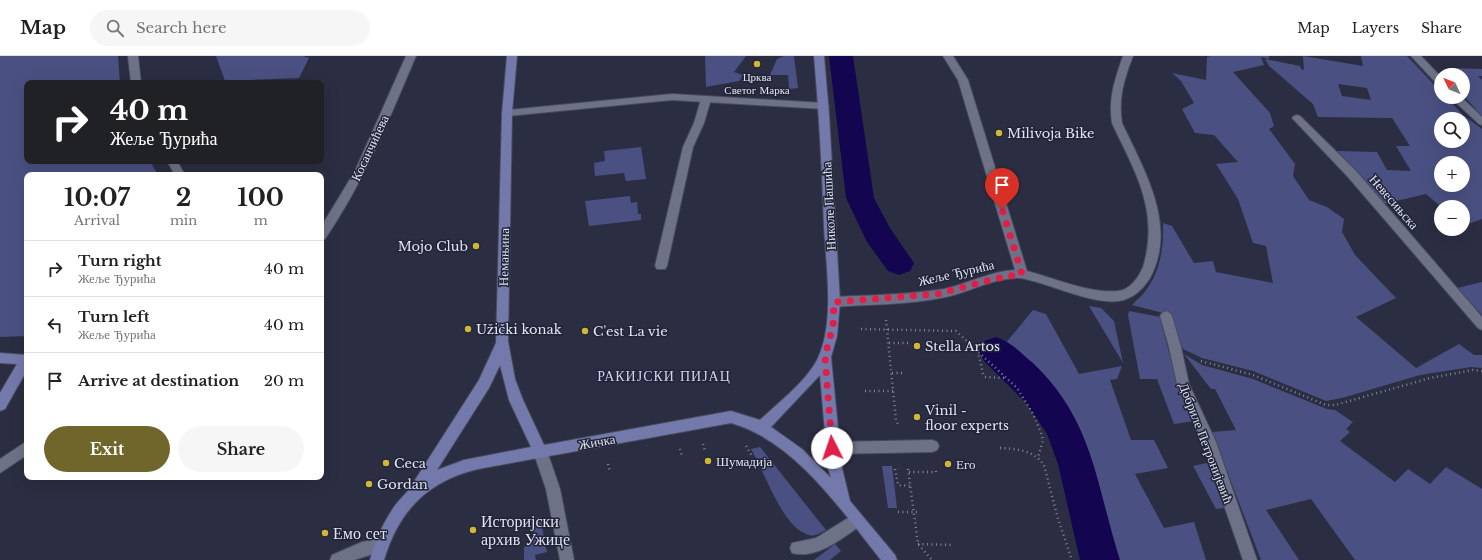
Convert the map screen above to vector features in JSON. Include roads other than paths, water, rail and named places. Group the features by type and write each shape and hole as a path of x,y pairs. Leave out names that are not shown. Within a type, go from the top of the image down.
{"main road":[{"name":"Немањина","path":"512,56 507,113 502,341 509,379 516,400 540,451"},
{"name":"Николе Пашића","path":"819,56 824,106 834,302 833,326 825,356 832,448 835,468 846,507"},
{"path":"377,560 381,545 390,525 415,494 484,384 494,364 502,341"},
{"name":"Николе Пашића","path":"825,356 810,378 762,427 778,437 802,459 846,507 890,560"},
{"path":"0,358 24,360"},
{"path":"0,405 24,365"},
{"name":"Жичка","path":"415,494 429,482 457,469 540,451 608,441 720,418 739,418 762,427"}],"street":[{"path":"133,56 136,80"},
{"name":"Косанчићева","path":"324,231 362,170 411,56"},
{"path":"948,56 963,80 1022,274 1114,296 1120,296 1132,291 1140,284 1152,259 1156,223 1154,210 1118,123 1115,112 1115,92 1128,56"},
{"path":"1416,56 1434,75"},
{"path":"507,113 672,97 824,106"},
{"path":"661,266 688,147 699,123 706,99"},
{"path":"1463,104 1482,122"},
{"name":"Невесињска","path":"1297,118 1352,174 1482,325"},
{"name":"Жеље Ђурића","path":"834,302 937,294 994,279 1022,274"},
{"name":"Добриле Петронијевић","path":"1166,316 1175,347 1183,384 1209,442 1250,560"},
{"path":"832,448 932,446"},
{"path":"0,467 24,450"},
{"path":"540,451 552,489 567,560"},
{"path":"797,548 816,546 856,520"},
{"path":"337,560 362,549 381,545"}],"waterway":[{"path":"841,56 860,198 878,234 899,263"},
{"path":"996,351 1040,394 1062,427 1076,464 1094,541 1100,560"}],"place":[{"name":"Црква Светог Марка","path":"757,64"},
{"name":"Milivoja Bike","path":"999,133"},
{"name":"Mojo Club","path":"476,246"},
{"name":"Užički konak","path":"468,329"},
{"name":"C'est La vie","path":"585,331"},
{"name":"Stella Artos","path":"917,346"},
{"name":"Vinil - floor experts","path":"917,417"},
{"name":"Шумадија","path":"708,461"},
{"name":"Ceca","path":"386,463"},
{"name":"Его","path":"948,464"},
{"name":"Gordan","path":"369,484"},
{"name":"Историјски архив Ужице","path":"473,530"},
{"name":"Емо сет","path":"325,533"}],"district":[{"name":"РАКИЈСКИ ПИЈАЦ","path":"664,376"}]}
